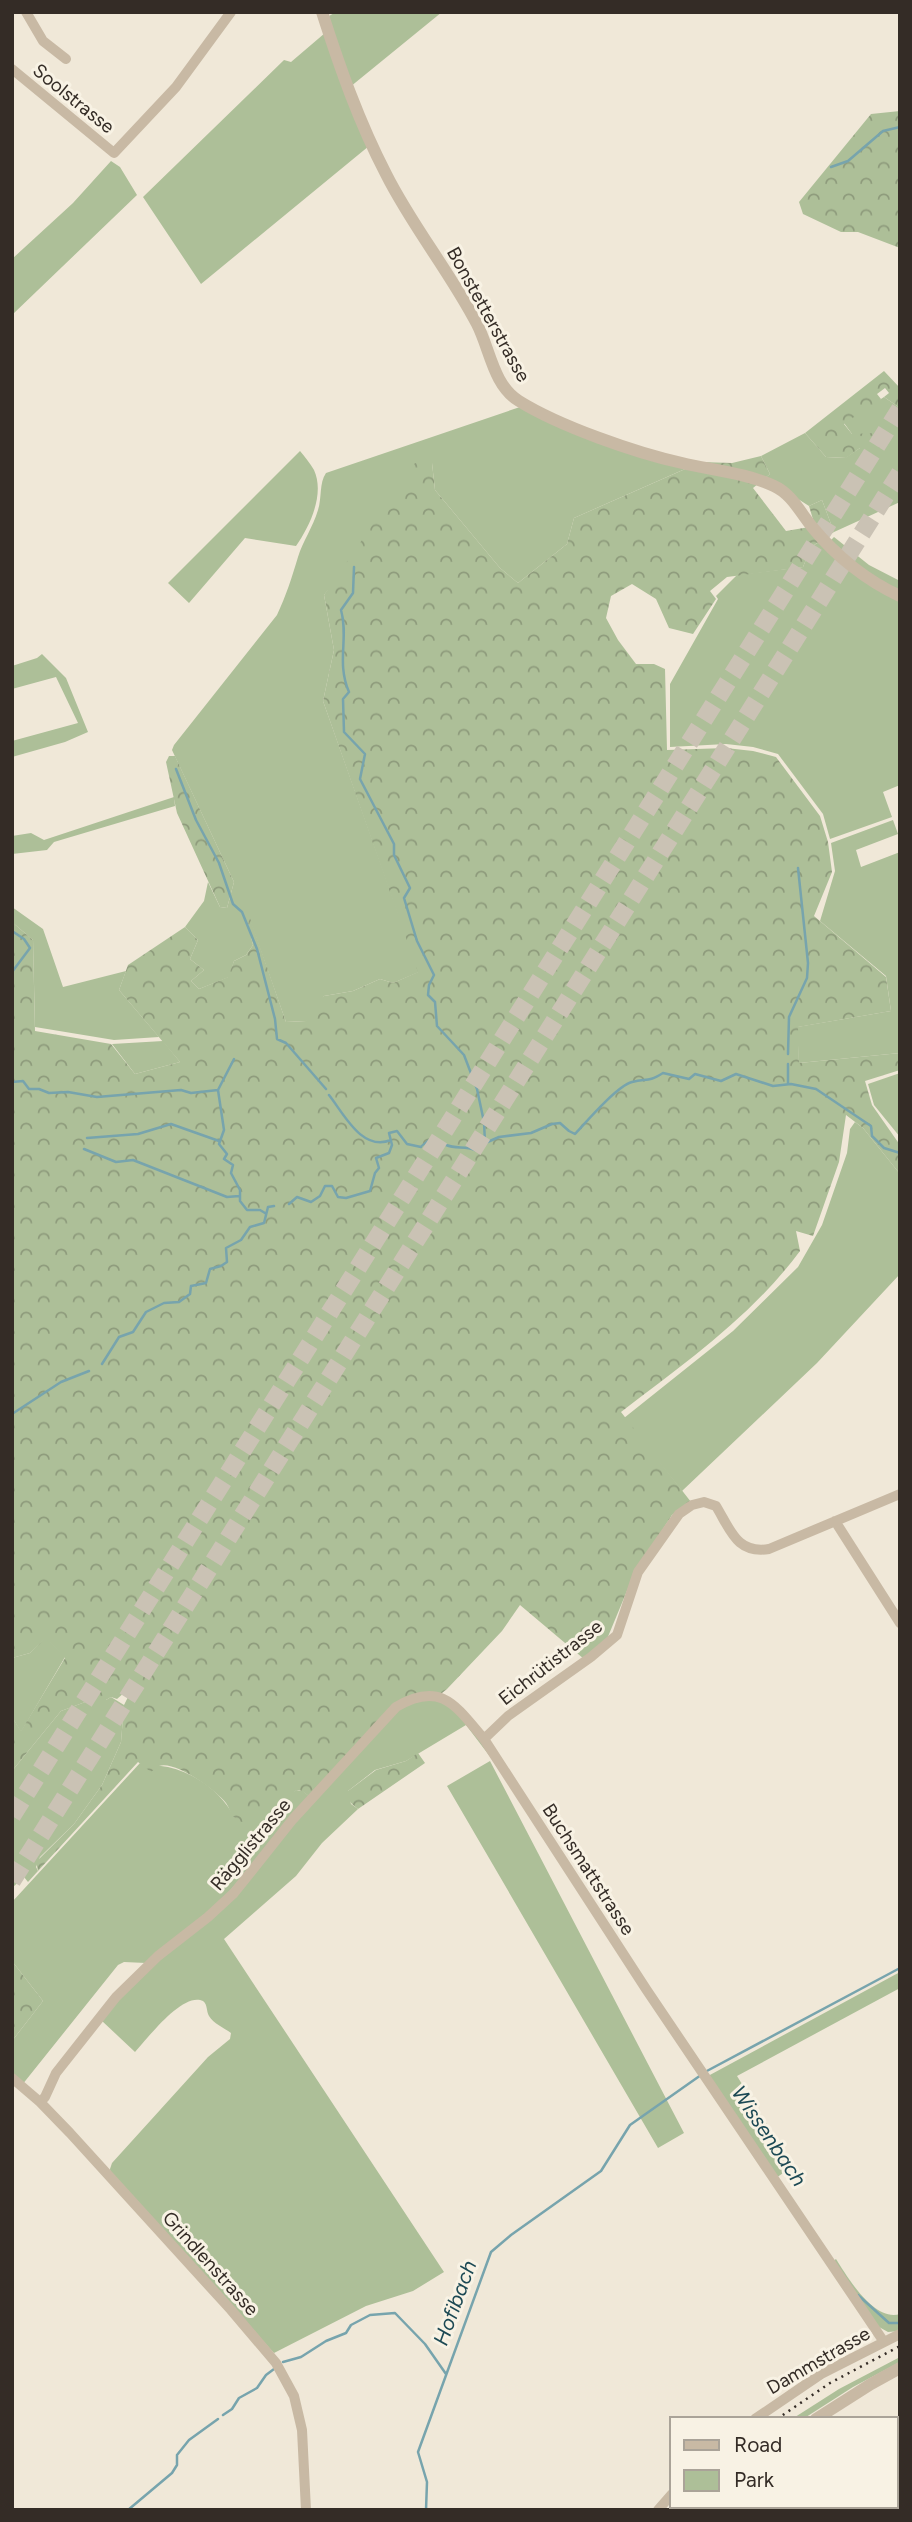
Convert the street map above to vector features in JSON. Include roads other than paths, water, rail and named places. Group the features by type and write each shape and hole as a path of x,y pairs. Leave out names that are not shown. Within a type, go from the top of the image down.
{"street":[{"path":"26,12 43,41 66,59"},
{"name":"Soolstrasse","path":"12,69 114,153 176,87 231,12"},
{"name":"Bonstetterstrasse","path":"322,12 353,106 387,176 477,324 499,379 514,397 558,421 609,440 671,461 757,480 777,488 792,500 813,528 845,560 876,584 900,596"},
{"path":"900,1494 835,1521 900,1623"},
{"name":"Eichrütistrasse","path":"484,1739 508,1716 591,1657 617,1635 638,1572 679,1514 692,1505 704,1502 716,1506 736,1539 744,1547 755,1551 769,1549 835,1521"},
{"name":"Rägglistrasse","path":"40,2102 56,2073 116,1997 158,1956 234,1893 293,1819 396,1707 422,1696 446,1699"},
{"name":"Buchsmattstrasse","path":"446,1699 454,1704 484,1739 563,1863 884,2342"},
{"name":"Grindlenstrasse","path":"12,2078 40,2102 195,2270 276,2363 294,2396 302,2430 306,2510"},
{"name":"Dammstrasse","path":"758,2417 821,2374 900,2334"},
{"path":"819,2417 900,2368"},
{"path":"658,2510 670,2496"}],"waterway":[{"path":"831,167 848,161 883,131 900,127"},
{"path":"354,567 353,593 341,610 344,630 343,670 349,692 343,699 344,732 365,754 360,779 394,844 394,855 410,888 404,898 417,941 434,975 428,995 435,1002 437,1026 464,1055 477,1089 485,1143"},
{"path":"176,769 196,820 219,863 233,904 242,912 257,949 275,1019 277,1039 286,1043 326,1089"},
{"path":"788,1054 789,1017 807,978 808,963 798,868"},
{"path":"12,931 24,939 30,948 12,972"},
{"path":"234,1059 218,1090 224,1130 219,1144 227,1154 224,1159 233,1165 231,1173 240,1190 240,1201 247,1210 260,1210 265,1213"},
{"path":"788,1064 788,1084"},
{"path":"289,1204 297,1197 311,1202 320,1196 325,1186 332,1186 338,1197 346,1198 370,1191 379,1168 376,1158 389,1153 392,1145 389,1133 397,1131 407,1144 421,1147 434,1139 450,1146 475,1150 499,1137 531,1133 552,1124 560,1123 575,1134 618,1090 632,1082 650,1079 663,1073 689,1079 695,1074 721,1081 736,1074 773,1086 791,1084 816,1089 871,1126 872,1136 884,1148 900,1153"},
{"path":"12,1082 23,1081 29,1089 49,1093 68,1092 97,1097 181,1090 191,1093 218,1090"},
{"path":"329,1095 363,1136 371,1141 391,1140"},
{"path":"87,1138 138,1134 171,1124 219,1141"},
{"path":"84,1149 116,1162 133,1160 227,1197 239,1196"},
{"path":"102,1364 119,1337 133,1332 146,1312 164,1303 179,1302 190,1294 191,1286 206,1283 210,1269 227,1262 226,1248 241,1240 250,1227 264,1223 268,1207 274,1206"},
{"path":"12,1414 61,1382 89,1371"},
{"name":"Hofibach","path":"705,2072 900,1968"},
{"name":"Hofibach","path":"426,2510 427,2482 418,2452 491,2252 601,2171 630,2125 701,2075"},
{"name":"Wissenbach","path":"858,2295 889,2323 900,2323"},
{"path":"283,2362 301,2357 326,2341 346,2333 351,2325 370,2315 395,2313 425,2344 446,2374"},
{"path":"223,2415 232,2409 239,2398 257,2388 274,2369"},
{"path":"128,2510 172,2473 177,2465 177,2455 189,2440 218,2419"}],"tunnel":[{"path":"12,1816 900,409"},
{"path":"12,1881 900,473"}],"railway":[{"path":"780,2417 830,2383 900,2346"}]}
